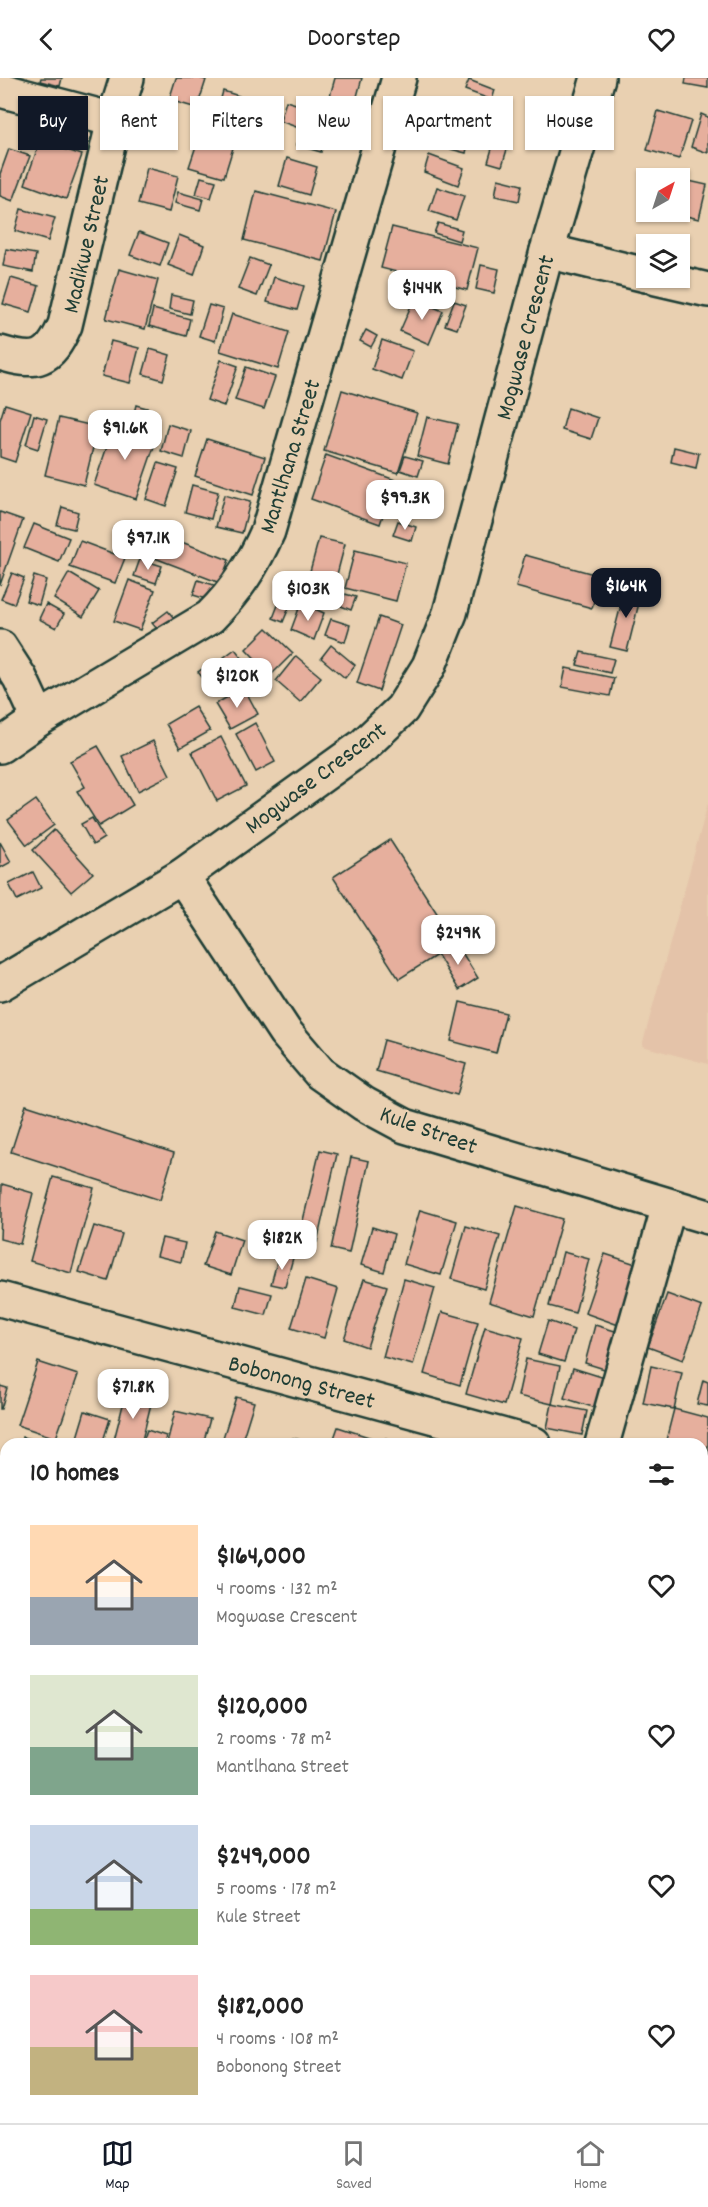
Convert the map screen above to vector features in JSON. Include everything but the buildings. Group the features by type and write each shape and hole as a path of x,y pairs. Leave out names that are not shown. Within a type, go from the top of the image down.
{"street":[{"name":"Madikwe Street","path":"121,96 127,78"},
{"name":"Mantlhana Street","path":"0,746 39,719 210,617 231,596 258,555 268,531 399,78"},
{"name":"Mogwase Crescent","path":"0,984 182,876 363,746 402,709 429,666 450,613 548,251 598,78"},
{"path":"0,90 100,116"},
{"name":"Madikwe Street","path":"0,353 17,358 35,359 47,353 58,340 65,325 107,150"},
{"path":"548,251 636,273"},
{"path":"690,286 708,290"},
{"path":"0,647 20,678 39,719"},
{"name":"Kule Street","path":"182,876 285,1032 320,1073 364,1104 405,1126 708,1217"},
{"path":"604,1438 669,1206"},
{"name":"Bobonong Street","path":"0,1299 512,1438"}],"shaded area":[{"path":"708,803 708,1064 642,1046"}]}
